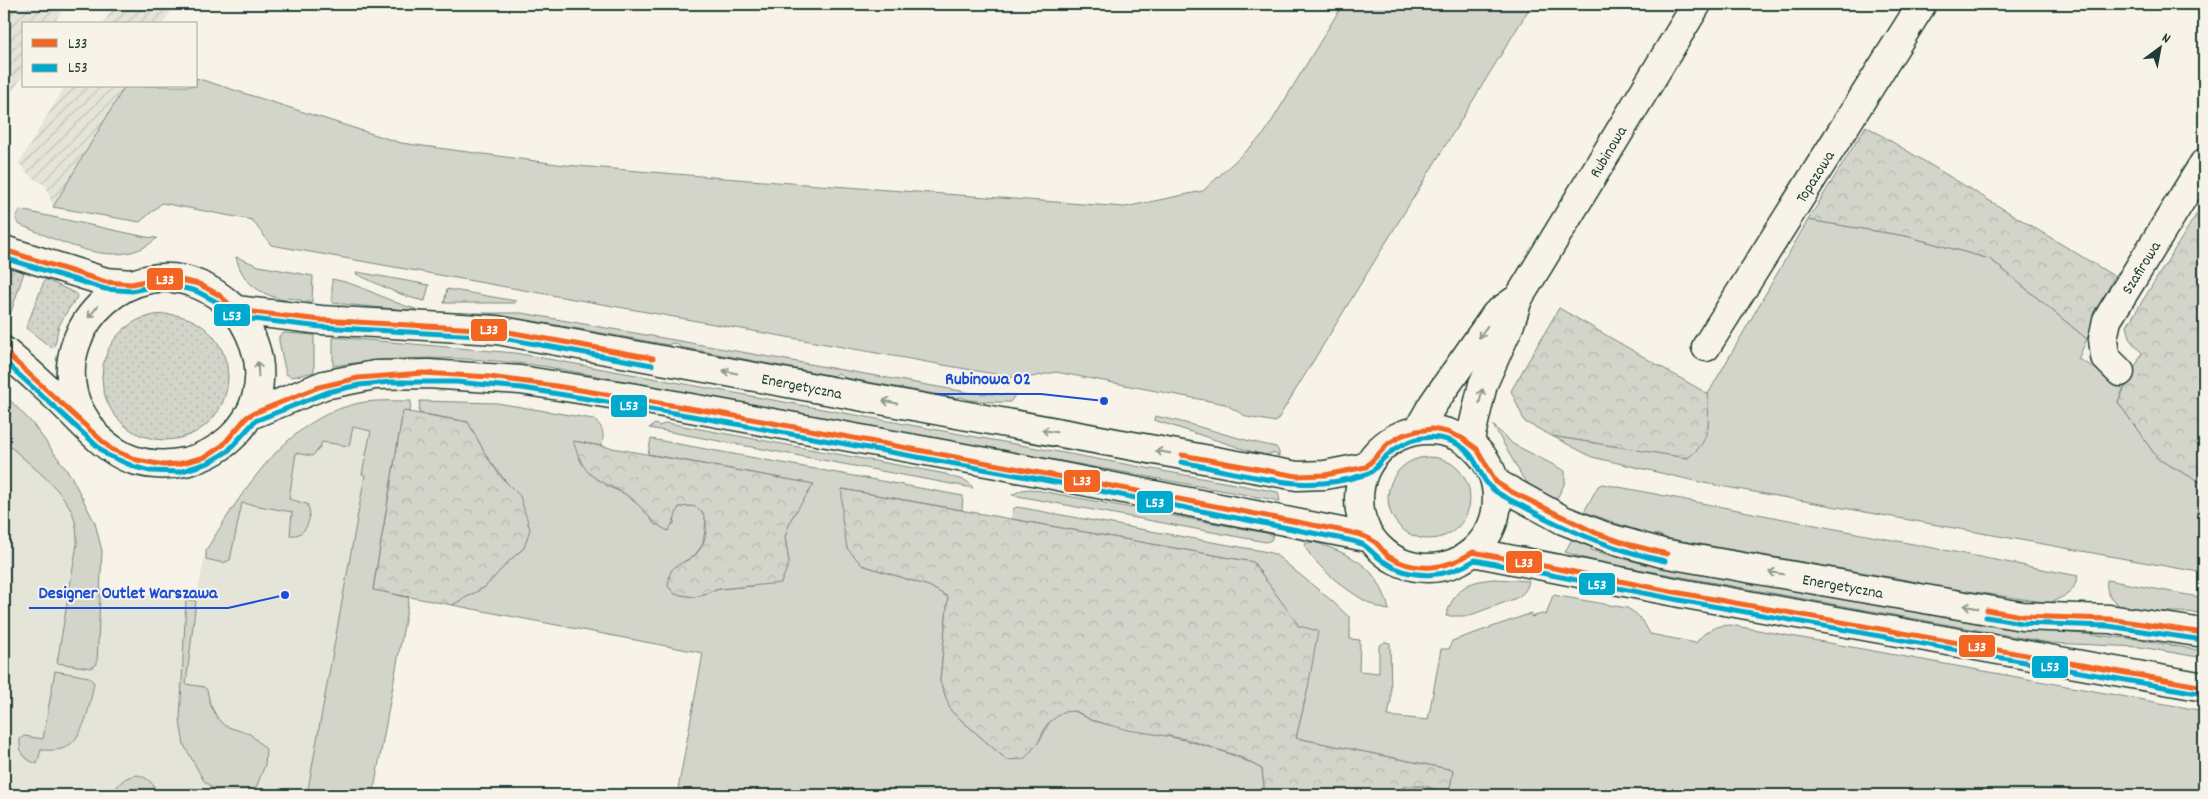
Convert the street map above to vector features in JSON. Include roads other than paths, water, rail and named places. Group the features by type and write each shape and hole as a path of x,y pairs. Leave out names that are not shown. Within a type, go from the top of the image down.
{"street":[{"name":"Rubinowa","path":"1469,444 1483,384 1510,324 1518,298 1697,4"},
{"name":"Topazowa","path":"1706,347 1922,4"},
{"name":"Szafirowa","path":"2120,372 2105,357 2103,339 2107,320 2204,163"},
{"path":"4,250 106,282 132,284"},
{"path":"4,351 94,434 111,449 131,459 153,465 176,465 198,460 218,450 235,434 248,416 256,395 259,372 256,350 248,328 236,310 219,295 198,284 176,279 154,279 132,284 112,294 95,309 82,328 74,349 71,371 74,394 81,415 94,434"},
{"name":"Rubinowa","path":"1418,430 1433,404 1496,314 1518,298"},
{"name":"Energetyczna","path":"236,310 321,320 497,330 1297,476 1325,475 1366,467"},
{"path":"248,416 324,385 375,375 428,374 520,380 636,398 1028,470 1370,538"},
{"path":"1418,430 1445,431 1469,444 1478,450 1489,466 1496,483 1498,502 1494,521 1487,536 1464,559 1449,565 1433,568 1416,568 1399,562 1383,552 1370,538 1362,522 1358,503 1360,485 1366,467 1376,452 1391,440 1408,432 1418,430"},
{"name":"Energetyczna","path":"1496,483 1563,520 1609,538 1662,553 2022,616 2109,620 2204,633"},
{"path":"1473,552 1680,593 2204,687"}],"place":[{"name":"Rubinowa 02","path":"1104,401"},
{"name":"Designer Outlet Warszawa","path":"285,595"}]}
